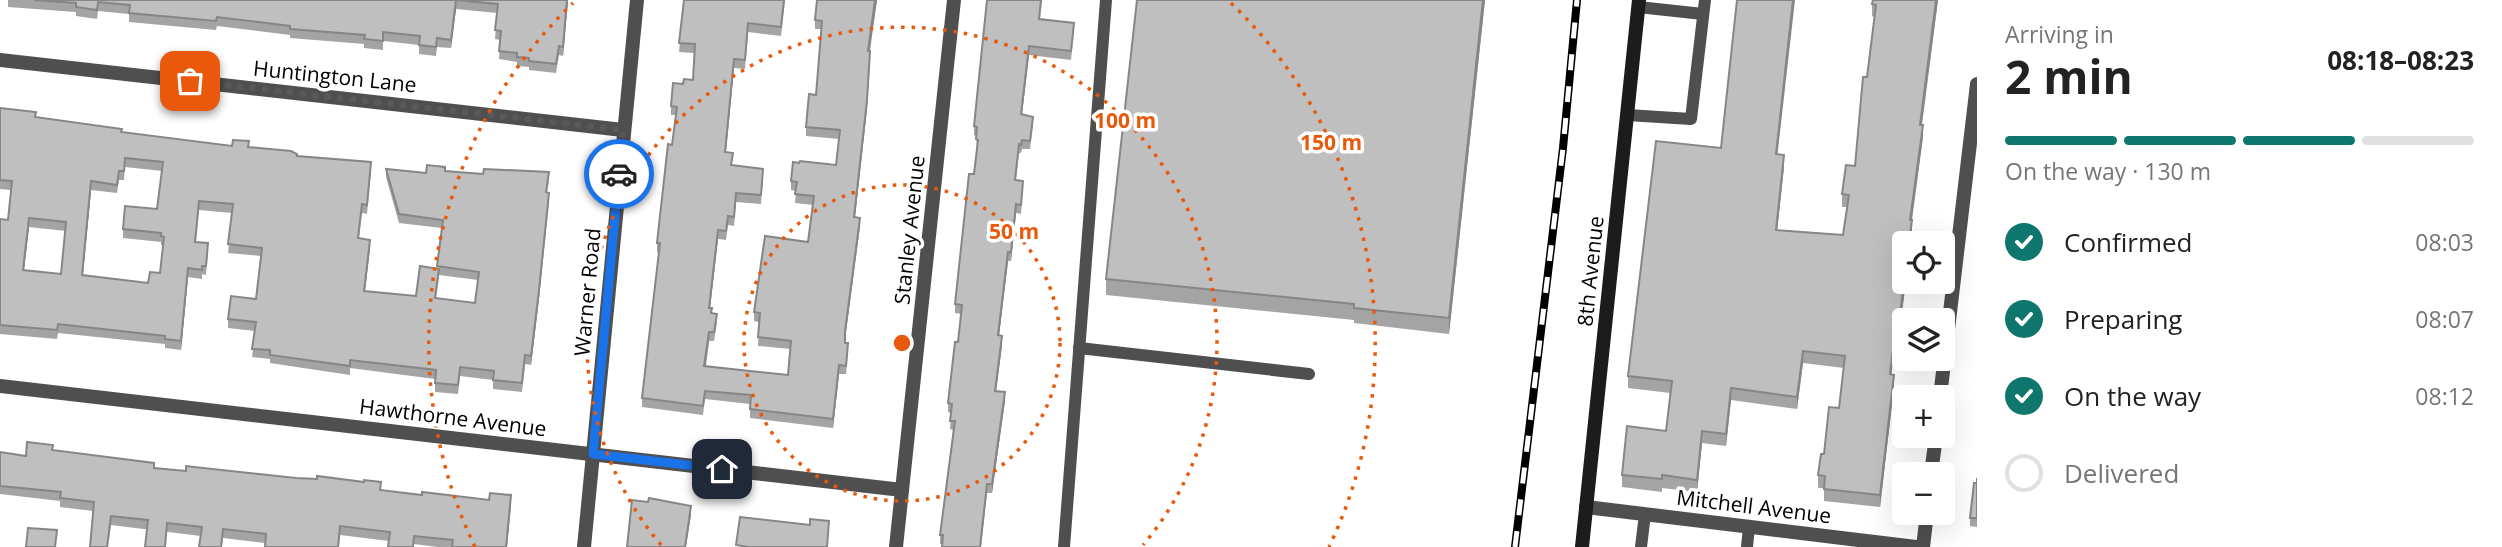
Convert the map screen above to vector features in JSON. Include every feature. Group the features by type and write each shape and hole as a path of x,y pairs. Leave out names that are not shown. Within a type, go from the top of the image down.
{"main road":[{"name":"8th Avenue","path":"1582,547 1639,4"}],"street":[{"name":"Warner Road","path":"584,547 637,0"},
{"name":"Stanley Avenue","path":"896,547 954,0"},
{"name":"Huntington Lane","path":"0,60 623,130"},
{"path":"1941,385 1977,83"},
{"name":"Hawthorne Avenue","path":"0,386 902,490"},
{"name":"Mitchell Avenue","path":"1586,508 1916,547"},
{"path":"1923,547 1926,525"}],"lane":[{"path":"1064,547 1106,0"},
{"path":"1627,115 1691,119 1705,0"},
{"path":"1639,4 1703,14"},
{"path":"1079,348 1309,374"},
{"path":"1641,547 1645,514"},
{"path":"1747,547 1749,527"}],"building":[{"path":"34,0 456,0 451,40 437,38 436,47 419,45 420,36 383,32 383,41 364,39 365,35 290,29 290,26 217,17 216,21 129,13 130,5 98,2 97,10 76,7 76,3"},
{"path":"456,0 567,0 563,47 559,46 556,64 529,61 529,58 517,57 517,53 499,51 501,31 495,30 498,4"},
{"path":"684,0 784,0 781,27 748,23 745,60 734,59 725,152 733,153 731,165 763,169 761,195 736,193 734,217 728,216 726,231 718,230 709,308 712,308 711,313 717,314 714,332 709,332 704,366 788,375 791,341 758,337 760,313 754,312 765,236 808,242 814,196 795,194 797,182 791,181 793,162 836,165 840,130 806,127 809,94 816,95 822,21 815,20 817,0 875,0 854,217 860,218 845,331 845,343 848,343 846,366 839,365 833,419 750,409 751,395 705,391 703,406 642,398 660,243 657,243 668,144 672,145 677,107 671,106 673,83 683,84 684,79 693,80 695,44 679,43"},
{"path":"987,0 1041,0 1039,19 1074,23 1071,51 1029,46 1021,114 1033,117 1030,141 1022,140 1021,145 1019,144 1015,180 1023,181 1021,205 1016,204 1011,252 1008,252 998,335 1002,336 995,391 1005,392 992,484 987,484 980,547 942,547 943,535 940,535 955,421 950,421 952,404 948,403 962,305 955,304 969,174 974,174 978,140 977,127 974,126"},
{"path":"1137,0 1483,0 1449,318 1354,308 1354,304 1106,279"},
{"path":"1737,0 1793,0 1776,154 1784,155 1776,230 1843,235 1849,195 1842,194 1846,165 1855,166 1863,77 1867,77 1876,5 1872,4 1873,0 1936,0 1920,125 1923,125 1911,231 1892,231 1892,294 1903,294 1901,308 1892,308 1890,374 1894,375 1880,495 1824,489 1825,476 1818,475 1821,454 1824,454 1829,407 1839,408 1845,356 1803,351 1797,397 1731,388 1726,434 1702,431 1697,480 1662,475 1662,479 1622,475 1627,426 1666,431 1672,381 1628,376 1656,141 1721,148"},
{"path":"0,108 36,112 35,117 122,129 121,132 232,146 233,140 249,141 248,147 291,151 297,156 371,162 367,205 362,204 358,238 370,240 364,291 416,296 420,266 439,269 435,298 475,303 479,272 437,266 443,220 399,214 386,169 426,173 427,165 445,167 445,171 483,174 484,169 549,172 531,356 525,355 522,383 493,380 494,371 460,367 458,385 435,383 436,370 350,360 350,366 270,355 270,350 252,349 256,322 228,319 231,296 256,299 262,248 228,244 233,204 199,201 195,242 208,243 206,266 202,266 202,270 188,268 181,341 165,339 165,336 58,324 57,330 0,325 0,219 8,220 12,181 0,180","holes":["125,158 163,162 157,209 125,206 123,229 161,233 164,237 160,273 150,272 148,283 82,275 91,181 117,185 119,171 124,171","29,218 66,222 61,274 23,270"]},
{"path":"27,442 53,445 52,450 154,463 154,468 186,471 186,466 296,478 317,479 317,476 364,480 381,482 380,490 422,495 422,492 489,500 490,493 511,495 506,547 452,547 453,540 414,536 413,547 388,547 390,532 340,526 338,547 265,547 266,534 223,529 221,547 199,547 202,527 167,523 165,547 145,547 148,520 111,516 107,547 90,547 94,502 60,498 61,492 0,486 0,452 26,456"},
{"path":"1974,483 1977,483 1977,518 1970,518"},
{"path":"649,498 691,506 685,547 627,547 632,500 648,502"},
{"path":"740,517 810,525 810,519 829,521 827,547 736,545"},
{"path":"28,528 57,530 55,547 26,547"}],"railway":[{"path":"1515,547 1563,148 1577,0"}],"way so far":[{"path":"190,81 623,130 619,174"}],"route":[{"path":"619,174 593,454 722,469"}]}
